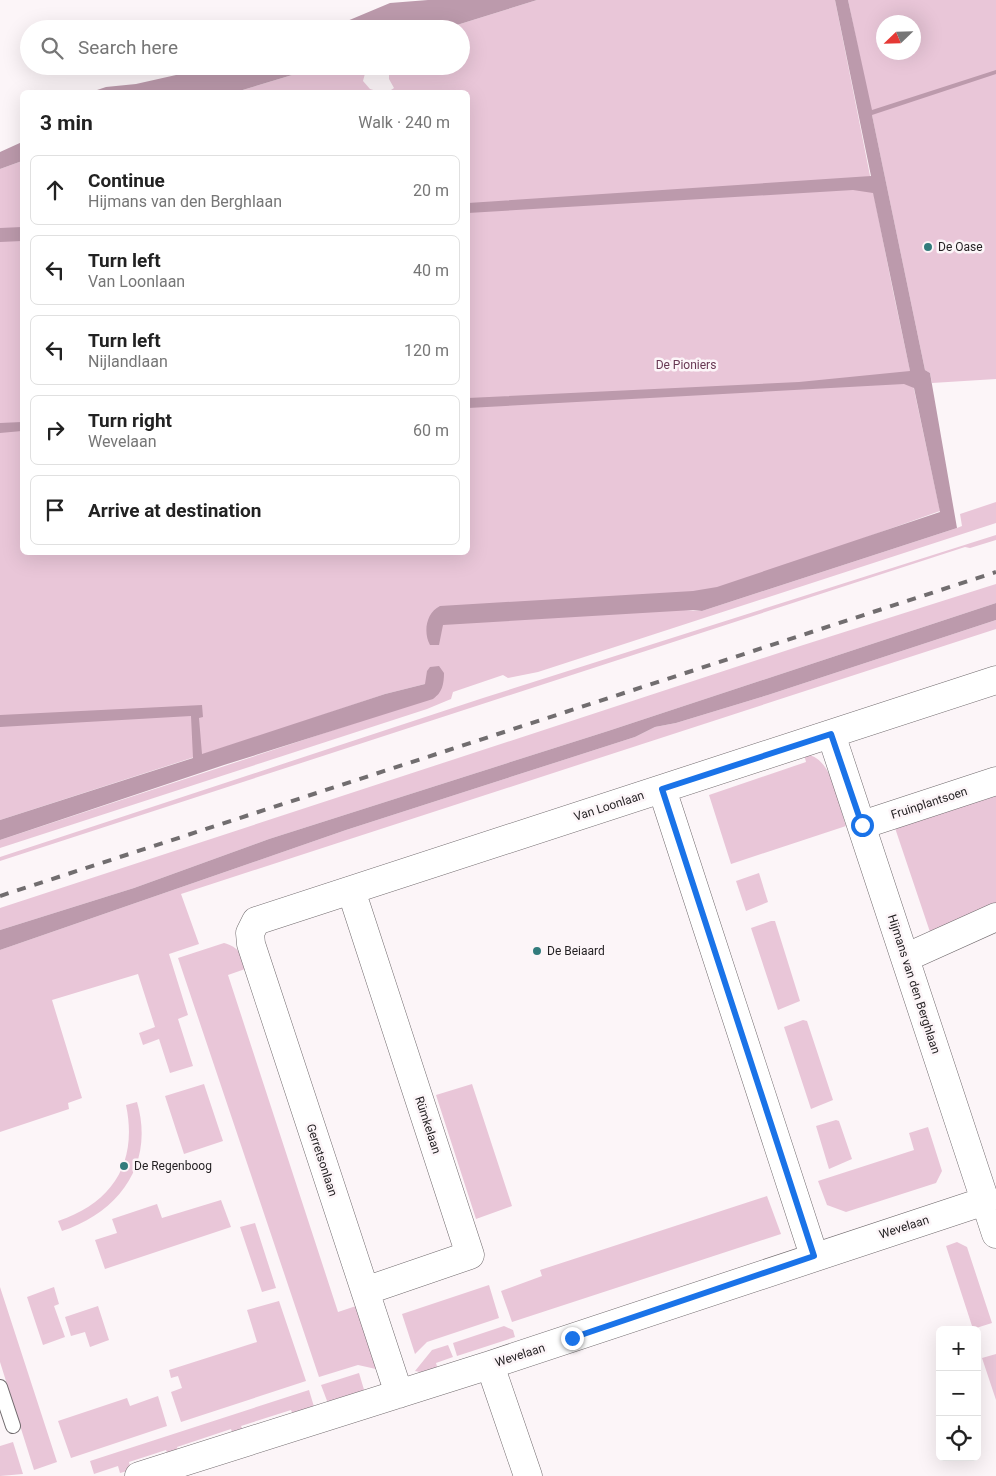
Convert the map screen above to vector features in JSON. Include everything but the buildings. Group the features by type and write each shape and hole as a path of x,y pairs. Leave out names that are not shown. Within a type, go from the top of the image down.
{"street":[{"name":"Van Loonlaan","path":"252,926 256,921 996,680"},
{"name":"Hijmans van den Berghlaan","path":"831,734 905,958 987,1189 996,1234"},
{"name":"Fruinplantsoen","path":"862,825 996,782"},
{"path":"662,789 814,1256"},
{"name":"Rümkelaan","path":"352,890 470,1255 365,1291"},
{"path":"905,958 996,917"},
{"name":"Gerretsonlaan","path":"252,926 251,944 399,1394"},
{"name":"Wevelaan","path":"139,1476 490,1365 814,1256 987,1189"},
{"path":"490,1365 528,1476"}],"lane":[{"path":"0,1387 13,1426"}],"green space":[{"name":"De Pioniers","path":"537,0 835,0 893,291 940,511 836,548 684,610 702,611 957,528 962,526 960,514 996,502 996,523 538,672 508,678 503,675 453,692 451,699 427,709 0,848 0,840 437,696 425,684 385,694 0,820 0,169 20,162 20,555 470,555 470,90 391,90 394,88 389,75 470,75 470,21"},
{"path":"848,0 996,0 996,379 932,383 930,373 925,370"},
{"path":"292,75 365,75 363,81 373,90 243,90"},
{"path":"996,535 996,540 970,548 965,547 0,861 0,857 483,698"},
{"path":"996,584 996,603 608,731 269,839 134,888 0,930 0,908 797,647"},
{"path":"996,620 996,629 181,894 199,944 169,954 188,1015 178,1019 193,1066 170,1073 159,1039 143,1045 139,1033 155,1027 138,974 52,1000 82,1098 68,1103 69,1109 0,1132 0,950 346,830 635,737 655,727 676,723 768,695"},
{"path":"804,754 814,757 822,763 828,772 837,794 846,826 731,864 709,795 806,762"},
{"path":"996,794 996,906 930,932 895,828"},
{"path":"759,873 768,902 746,911 736,881"},
{"path":"775,921 800,1001 778,1010 751,928"},
{"path":"224,943 239,952 248,968 228,975 338,1312 356,1306 374,1355 376,1369 358,1365 319,1377 178,958"},
{"path":"803,1020 807,1021 833,1100 811,1109 784,1027"},
{"path":"204,1084 223,1141 184,1154 165,1096"},
{"path":"472,1084 512,1206 476,1219 436,1095"},
{"path":"137,1102 141,1125 141,1146 136,1165 128,1183 116,1198 100,1212 82,1223 62,1231 58,1221 94,1203 117,1178 124,1162 128,1145 129,1126 126,1105"},
{"path":"836,1120 839,1121 852,1159 829,1169 816,1126"},
{"path":"928,1127 942,1171 936,1183 846,1212 827,1205 818,1181 914,1150 909,1133"},
{"path":"767,1196 781,1234 512,1322 501,1291 542,1276 540,1270"},
{"path":"221,1200 231,1227 105,1269 95,1240 117,1233 112,1219 157,1204 162,1218"},
{"path":"255,1223 276,1288 262,1292 240,1227"},
{"path":"957,1242 967,1247 992,1323 981,1326 972,1326 946,1246"},
{"path":"489,1285 499,1318 427,1342 415,1354 402,1314"},
{"path":"0,1287 57,1462 34,1470 0,1362"},
{"path":"54,1287 59,1304 54,1306 65,1337 43,1345 27,1297"},
{"path":"279,1301 306,1381 181,1422 171,1392 182,1388 178,1376 171,1378 169,1370 257,1342 247,1310"},
{"path":"98,1306 109,1340 90,1347 85,1332 71,1336 65,1317"},
{"path":"504,1326 513,1330 515,1337 457,1356 453,1343"},
{"path":"448,1345 453,1357 436,1363 438,1370 426,1373 415,1371 432,1350"},
{"path":"996,1354 996,1400 982,1358"},
{"path":"359,1373 365,1393 329,1406 321,1385"},
{"path":"309,1390 315,1410 294,1417 291,1410 241,1426 244,1433 234,1437 231,1429 177,1447 179,1454 169,1458 166,1450 129,1462 131,1470 120,1473 118,1466 94,1474 90,1461"},
{"path":"158,1396 167,1426 71,1458 58,1421 127,1398 130,1406"},
{"path":"13,1442 23,1474 0,1476 0,1446"}],"shaded area":[{"path":"428,0 537,0 470,21 349,20 390,3"},
{"path":"835,0 848,0 872,110 996,70 996,74 872,115 925,370 930,373 957,528 702,611 443,625 439,645 430,645 426,629 427,623 435,609 440,606 693,591 717,587 940,512 914,388 904,384 470,408 470,398 799,382 910,371 873,193 853,190 470,213 470,203 871,176"},
{"path":"176,75 292,75 243,90 97,90 106,87 136,84"},
{"path":"20,143 20,162 0,169 0,152"},
{"path":"20,227 20,241 0,242 0,228"},
{"path":"20,422 20,431 0,433 0,423"},
{"path":"996,603 996,620 768,695 676,723 655,727 635,737 346,830 0,950 0,930 134,888 269,839 608,731"},
{"path":"439,666 444,673 443,684 439,694 433,699 224,765 0,840 0,820 193,758 191,716 0,727 0,715 202,705 203,717 199,718 202,754 385,694 425,684 427,671 430,667"}],"railway":[{"path":"0,896 996,572"}],"place":[{"name":"De Oase","path":"928,247"},
{"name":"De Beiaard","path":"537,951"},
{"name":"De Regenboog","path":"124,1166"}],"route":[{"path":"572,1338 814,1256 662,789 831,734 862,825"}]}
